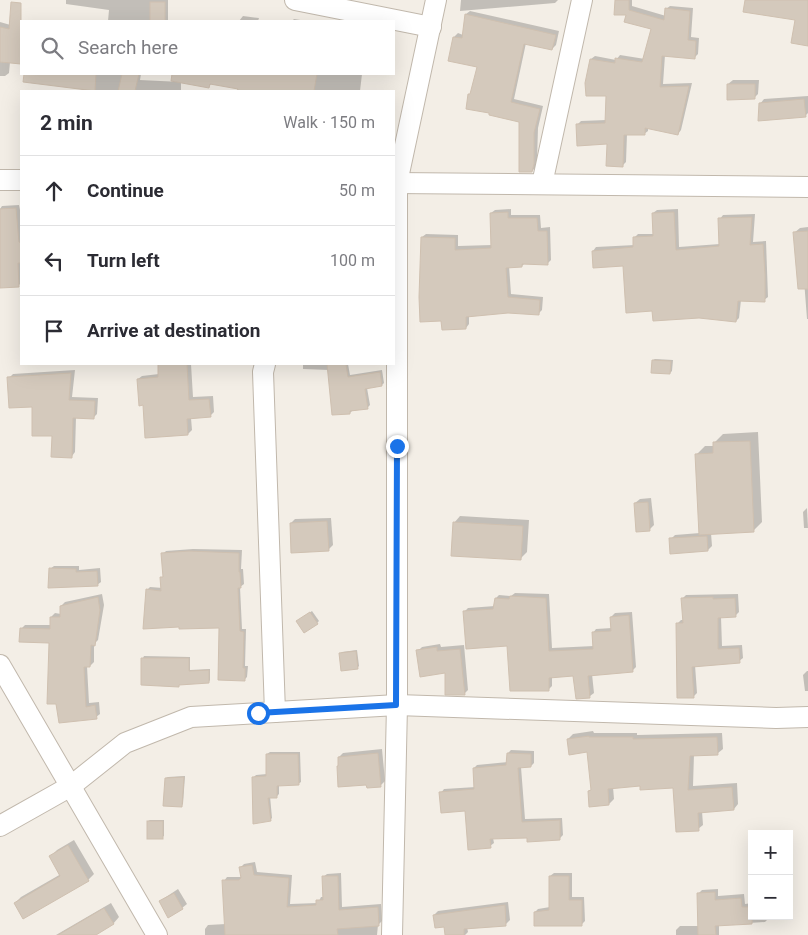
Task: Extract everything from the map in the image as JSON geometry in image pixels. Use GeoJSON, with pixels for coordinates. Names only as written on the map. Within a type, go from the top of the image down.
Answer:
{"type":"FeatureCollection","features":[{"type":"Feature","properties":{"kind":"street"},"geometry":{"type":"LineString","coordinates":[[295,0],[431,27]]}},
{"type":"Feature","properties":{"kind":"street"},"geometry":{"type":"LineString","coordinates":[[392,935],[396,705],[396,183],[436,0]]}},
{"type":"Feature","properties":{"kind":"street"},"geometry":{"type":"LineString","coordinates":[[542,184],[582,0]]}},
{"type":"Feature","properties":{"kind":"street"},"geometry":{"type":"LineString","coordinates":[[0,180],[20,180]]}},
{"type":"Feature","properties":{"kind":"street"},"geometry":{"type":"LineString","coordinates":[[396,183],[808,187]]}},
{"type":"Feature","properties":{"kind":"street"},"geometry":{"type":"LineString","coordinates":[[265,365],[263,372],[275,712]]}},
{"type":"Feature","properties":{"kind":"street"},"geometry":{"type":"LineString","coordinates":[[0,665],[157,935]]}},
{"type":"Feature","properties":{"kind":"street"},"geometry":{"type":"LineString","coordinates":[[0,826],[71,786],[126,743],[190,718],[396,705],[776,718],[808,716]]}},
{"type":"Feature","properties":{"kind":"building"},"geometry":{"type":"Polygon","coordinates":[[[615,0],[629,0],[629,10],[664,20],[665,8],[690,11],[688,40],[696,41],[695,59],[662,56],[660,87],[689,86],[678,135],[645,128],[645,135],[624,135],[623,167],[606,166],[607,144],[577,146],[576,124],[605,123],[606,96],[586,96],[585,83],[590,59],[615,63],[615,58],[642,62],[651,29],[624,22],[626,15],[614,15],[615,0]]]}},
{"type":"Feature","properties":{"kind":"building"},"geometry":{"type":"Polygon","coordinates":[[[745,0],[808,0],[808,46],[791,43],[795,20],[743,12],[745,0]]]}},
{"type":"Feature","properties":{"kind":"building"},"geometry":{"type":"Polygon","coordinates":[[[11,2],[21,3],[20,64],[0,62],[0,27],[9,29],[11,2]]]}},
{"type":"Feature","properties":{"kind":"building"},"geometry":{"type":"Polygon","coordinates":[[[150,2],[165,2],[165,20],[150,20],[150,2]]]}},
{"type":"Feature","properties":{"kind":"building"},"geometry":{"type":"Polygon","coordinates":[[[465,14],[556,35],[552,50],[524,44],[511,102],[540,109],[534,133],[534,164],[532,172],[519,172],[519,122],[489,115],[489,113],[466,109],[468,94],[470,94],[477,67],[448,61],[453,37],[462,38],[465,14]]]}},
{"type":"Feature","properties":{"kind":"building"},"geometry":{"type":"Polygon","coordinates":[[[24,75],[96,75],[95,90],[23,82],[24,75]]]}},
{"type":"Feature","properties":{"kind":"building"},"geometry":{"type":"Polygon","coordinates":[[[122,75],[139,75],[135,90],[118,90],[122,75]]]}},
{"type":"Feature","properties":{"kind":"building"},"geometry":{"type":"Polygon","coordinates":[[[172,75],[317,75],[314,90],[238,90],[210,84],[209,88],[171,81],[172,75]]]}},
{"type":"Feature","properties":{"kind":"building"},"geometry":{"type":"Polygon","coordinates":[[[727,84],[755,84],[755,99],[727,100],[727,84]]]}},
{"type":"Feature","properties":{"kind":"building"},"geometry":{"type":"Polygon","coordinates":[[[804,99],[806,117],[758,121],[759,103],[804,99]]]}},
{"type":"Feature","properties":{"kind":"building"},"geometry":{"type":"Polygon","coordinates":[[[16,208],[20,242],[20,263],[18,263],[19,287],[0,288],[0,209],[16,208]]]}},
{"type":"Feature","properties":{"kind":"building"},"geometry":{"type":"Polygon","coordinates":[[[508,212],[508,218],[537,218],[538,231],[547,231],[548,265],[522,264],[522,267],[506,268],[508,297],[540,300],[539,315],[508,313],[466,317],[466,329],[442,330],[441,321],[420,322],[421,237],[455,238],[455,250],[491,248],[490,213],[508,212]]]}},
{"type":"Feature","properties":{"kind":"building"},"geometry":{"type":"Polygon","coordinates":[[[674,212],[676,250],[719,246],[718,218],[752,217],[750,245],[763,244],[765,302],[738,301],[736,322],[699,318],[653,321],[652,311],[626,313],[623,266],[593,268],[592,251],[633,247],[633,237],[653,236],[652,213],[674,212]]]}},
{"type":"Feature","properties":{"kind":"building"},"geometry":{"type":"Polygon","coordinates":[[[808,231],[808,289],[798,289],[793,232],[808,231]]]}},
{"type":"Feature","properties":{"kind":"building"},"geometry":{"type":"Polygon","coordinates":[[[652,360],[671,361],[670,374],[651,373],[652,360]]]}},
{"type":"Feature","properties":{"kind":"building"},"geometry":{"type":"Polygon","coordinates":[[[158,365],[187,365],[189,400],[209,399],[211,417],[187,419],[188,435],[145,438],[143,405],[139,406],[137,379],[158,377],[158,365]]]}},
{"type":"Feature","properties":{"kind":"building"},"geometry":{"type":"Polygon","coordinates":[[[327,365],[346,365],[348,377],[380,372],[382,386],[365,389],[368,409],[350,411],[350,414],[332,415],[327,365]]]}},
{"type":"Feature","properties":{"kind":"building"},"geometry":{"type":"Polygon","coordinates":[[[71,373],[69,400],[95,401],[94,419],[73,418],[72,458],[51,457],[52,436],[32,436],[32,407],[9,408],[7,377],[71,373]]]}},
{"type":"Feature","properties":{"kind":"building"},"geometry":{"type":"Polygon","coordinates":[[[750,441],[754,532],[699,535],[695,454],[713,453],[713,442],[750,441]]]}},
{"type":"Feature","properties":{"kind":"building"},"geometry":{"type":"Polygon","coordinates":[[[648,502],[650,531],[636,532],[634,503],[648,502]]]}},
{"type":"Feature","properties":{"kind":"building"},"geometry":{"type":"Polygon","coordinates":[[[327,521],[329,551],[291,553],[290,523],[327,521]]]}},
{"type":"Feature","properties":{"kind":"building"},"geometry":{"type":"Polygon","coordinates":[[[453,522],[523,526],[521,560],[451,556],[453,522]]]}},
{"type":"Feature","properties":{"kind":"building"},"geometry":{"type":"Polygon","coordinates":[[[707,536],[708,551],[670,554],[669,538],[707,536]]]}},
{"type":"Feature","properties":{"kind":"building"},"geometry":{"type":"Polygon","coordinates":[[[189,551],[239,553],[241,588],[238,588],[240,631],[244,632],[243,668],[245,668],[245,681],[218,680],[219,628],[179,629],[179,627],[143,629],[146,589],[161,591],[160,577],[163,577],[161,553],[189,551]]]}},
{"type":"Feature","properties":{"kind":"building"},"geometry":{"type":"Polygon","coordinates":[[[49,568],[76,569],[76,572],[97,571],[98,586],[48,588],[49,568]]]}},
{"type":"Feature","properties":{"kind":"building"},"geometry":{"type":"Polygon","coordinates":[[[510,596],[546,598],[549,651],[593,649],[592,632],[611,631],[610,617],[629,615],[633,672],[588,676],[590,698],[576,699],[573,676],[549,678],[549,691],[510,691],[507,646],[466,649],[463,611],[493,609],[495,598],[509,599],[510,596]]]}},
{"type":"Feature","properties":{"kind":"building"},"geometry":{"type":"Polygon","coordinates":[[[98,597],[100,610],[95,646],[91,645],[90,667],[84,667],[86,707],[95,705],[97,719],[59,723],[56,704],[47,704],[49,643],[19,642],[20,628],[50,629],[50,617],[60,617],[60,606],[98,597]]]}},
{"type":"Feature","properties":{"kind":"building"},"geometry":{"type":"Polygon","coordinates":[[[713,597],[713,599],[735,598],[736,617],[718,618],[718,649],[739,648],[740,663],[692,667],[694,698],[677,698],[676,623],[683,623],[681,598],[713,597]]]}},
{"type":"Feature","properties":{"kind":"building"},"geometry":{"type":"Polygon","coordinates":[[[310,612],[318,624],[304,633],[296,621],[310,612]]]}},
{"type":"Feature","properties":{"kind":"building"},"geometry":{"type":"Polygon","coordinates":[[[437,647],[437,651],[460,649],[465,695],[445,695],[445,673],[420,677],[416,650],[437,647]]]}},
{"type":"Feature","properties":{"kind":"building"},"geometry":{"type":"Polygon","coordinates":[[[356,651],[358,669],[341,671],[339,653],[356,651]]]}},
{"type":"Feature","properties":{"kind":"building"},"geometry":{"type":"Polygon","coordinates":[[[141,658],[189,658],[189,671],[209,670],[209,683],[179,685],[179,687],[141,685],[141,658]]]}},
{"type":"Feature","properties":{"kind":"building"},"geometry":{"type":"Polygon","coordinates":[[[589,736],[633,737],[633,739],[717,737],[718,755],[690,756],[688,790],[732,787],[734,810],[698,813],[699,831],[676,832],[673,788],[640,790],[640,786],[608,789],[609,805],[589,807],[588,791],[591,790],[587,752],[569,755],[567,739],[589,736]]]}},
{"type":"Feature","properties":{"kind":"building"},"geometry":{"type":"Polygon","coordinates":[[[378,753],[381,787],[367,788],[366,785],[338,787],[338,757],[378,753]]]}},
{"type":"Feature","properties":{"kind":"building"},"geometry":{"type":"Polygon","coordinates":[[[507,753],[531,754],[531,767],[518,768],[522,822],[560,820],[560,840],[527,842],[527,838],[490,839],[491,848],[468,850],[465,811],[441,813],[439,792],[474,789],[473,768],[506,765],[507,753]]]}},
{"type":"Feature","properties":{"kind":"building"},"geometry":{"type":"Polygon","coordinates":[[[266,754],[298,754],[299,785],[277,786],[277,798],[268,798],[271,821],[253,824],[252,777],[266,776],[266,754]]]}},
{"type":"Feature","properties":{"kind":"building"},"geometry":{"type":"Polygon","coordinates":[[[184,777],[182,807],[163,806],[165,778],[184,777]]]}},
{"type":"Feature","properties":{"kind":"building"},"geometry":{"type":"Polygon","coordinates":[[[147,821],[163,821],[163,839],[147,839],[147,821]]]}},
{"type":"Feature","properties":{"kind":"building"},"geometry":{"type":"Polygon","coordinates":[[[68,845],[89,881],[23,919],[14,903],[60,876],[49,856],[68,845]]]}},
{"type":"Feature","properties":{"kind":"building"},"geometry":{"type":"Polygon","coordinates":[[[252,865],[254,875],[289,878],[287,907],[316,905],[316,900],[323,900],[322,876],[338,876],[339,910],[378,907],[379,926],[337,929],[338,935],[225,935],[222,880],[239,880],[241,878],[239,867],[252,865]]]}},
{"type":"Feature","properties":{"kind":"building"},"geometry":{"type":"Polygon","coordinates":[[[549,876],[569,876],[569,900],[582,900],[582,926],[534,926],[534,912],[549,910],[549,876]]]}},
{"type":"Feature","properties":{"kind":"building"},"geometry":{"type":"Polygon","coordinates":[[[715,892],[715,900],[741,898],[742,907],[748,907],[748,920],[752,920],[752,924],[715,926],[716,935],[698,935],[697,893],[715,892]]]}},
{"type":"Feature","properties":{"kind":"building"},"geometry":{"type":"Polygon","coordinates":[[[174,893],[183,909],[168,918],[159,901],[174,893]]]}},
{"type":"Feature","properties":{"kind":"building"},"geometry":{"type":"Polygon","coordinates":[[[505,905],[506,926],[464,929],[464,935],[445,935],[444,927],[435,928],[433,915],[505,905]]]}},
{"type":"Feature","properties":{"kind":"building"},"geometry":{"type":"Polygon","coordinates":[[[104,908],[114,924],[96,935],[58,935],[104,908]]]}},
{"type":"Feature","properties":{"kind":"route"},"geometry":{"type":"LineString","coordinates":[[258,713],[396,705],[397,446]]}}]}
